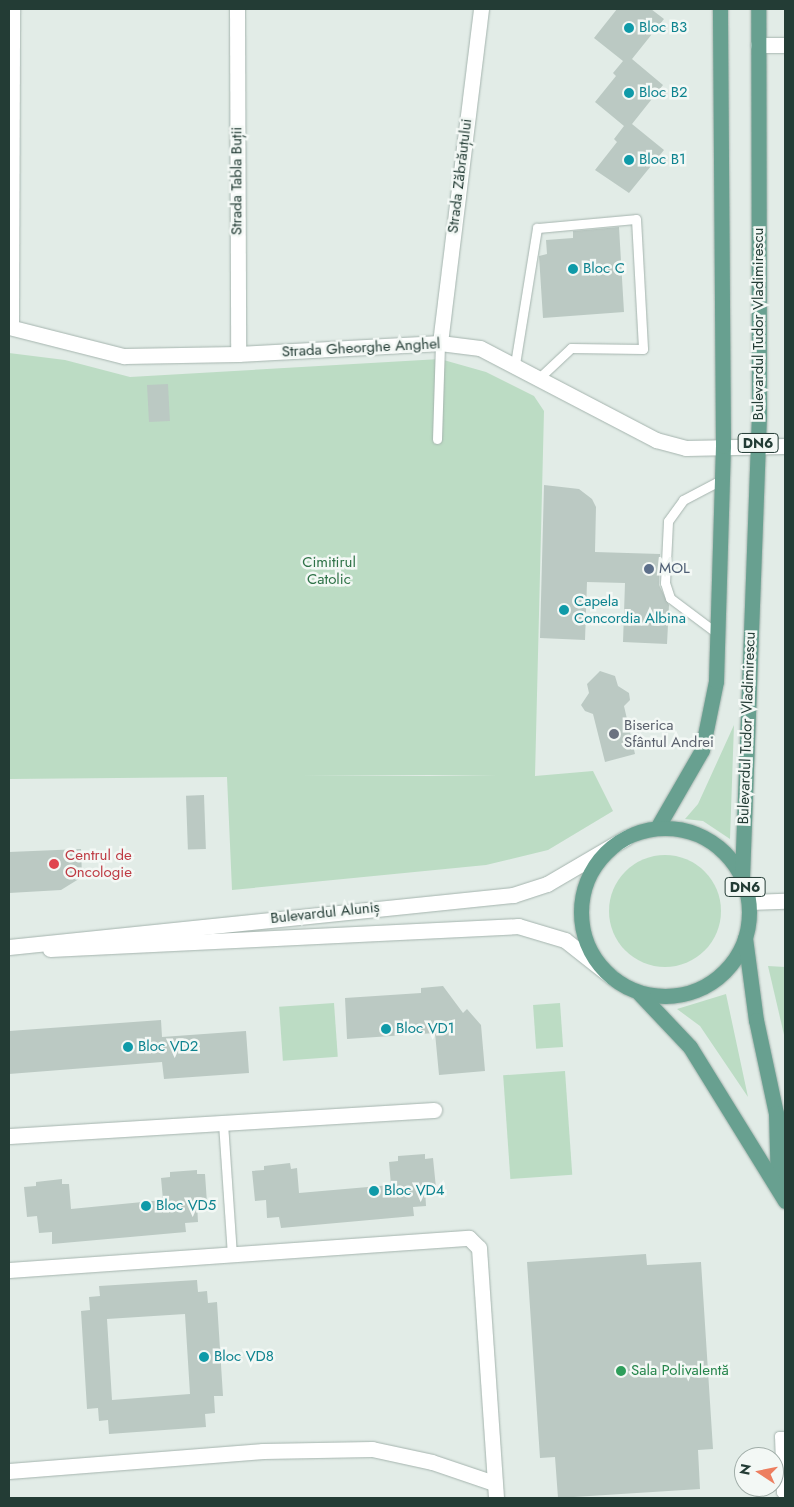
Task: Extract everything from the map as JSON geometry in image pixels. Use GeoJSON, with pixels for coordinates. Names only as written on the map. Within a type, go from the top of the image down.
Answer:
{"type":"FeatureCollection","features":[{"type":"Feature","properties":{"kind":"main road","name":"Bulevardul Tudor Vladimirescu"},"geometry":{"type":"LineString","coordinates":[[657,828],[702,750],[711,716],[719,634],[722,446],[720,9]]}},
{"type":"Feature","properties":{"kind":"main road","name":"Bulevardul Tudor Vladimirescu"},"geometry":{"type":"LineString","coordinates":[[742,878],[758,446],[758,9]]}},
{"type":"Feature","properties":{"kind":"main road","name":"DN6"},"geometry":{"type":"LineString","coordinates":[[778,1186],[776,1113],[760,1039],[745,938],[749,902],[742,878],[730,859],[714,843],[687,830],[657,828],[627,837],[601,858],[585,887],[582,920],[588,945],[601,966],[613,978],[639,994],[690,1046],[778,1186],[785,1201]]}},
{"type":"Feature","properties":{"kind":"main road","name":"DN6"},"geometry":{"type":"LineString","coordinates":[[639,994],[665,996],[700,989],[728,968],[745,938]]}},
{"type":"Feature","properties":{"kind":"street"},"geometry":{"type":"LineString","coordinates":[[10,327],[12,9]]}},
{"type":"Feature","properties":{"kind":"street","name":"Strada Tabla Buții"},"geometry":{"type":"LineString","coordinates":[[238,9],[238,354]]}},
{"type":"Feature","properties":{"kind":"street","name":"Strada Zăbrăuțului"},"geometry":{"type":"LineString","coordinates":[[440,343],[481,9]]}},
{"type":"Feature","properties":{"kind":"street"},"geometry":{"type":"LineString","coordinates":[[758,45],[785,45]]}},
{"type":"Feature","properties":{"kind":"street","name":"Strada Gheorghe Anghel"},"geometry":{"type":"LineString","coordinates":[[10,327],[124,356],[238,354],[440,343],[480,348],[540,377],[656,440],[686,448],[785,446]]}},
{"type":"Feature","properties":{"kind":"street","name":"Bulevardul Aluniș"},"geometry":{"type":"LineString","coordinates":[[9,949],[513,895],[547,884],[627,837]]}},
{"type":"Feature","properties":{"kind":"street"},"geometry":{"type":"LineString","coordinates":[[749,902],[785,901]]}},
{"type":"Feature","properties":{"kind":"street","name":"Bulevardul Aluniș"},"geometry":{"type":"LineString","coordinates":[[9,949],[518,926],[565,940],[613,978]]}},
{"type":"Feature","properties":{"kind":"street"},"geometry":{"type":"LineString","coordinates":[[9,1136],[434,1110]]}},
{"type":"Feature","properties":{"kind":"street"},"geometry":{"type":"LineString","coordinates":[[9,1270],[469,1238],[479,1248],[495,1491],[432,1462],[372,1449],[262,1451],[9,1471]]}},
{"type":"Feature","properties":{"kind":"lane"},"geometry":{"type":"LineString","coordinates":[[515,364],[536,228],[636,220],[643,349],[571,348],[540,377]]}},
{"type":"Feature","properties":{"kind":"lane"},"geometry":{"type":"LineString","coordinates":[[437,439],[440,343]]}},
{"type":"Feature","properties":{"kind":"lane"},"geometry":{"type":"LineString","coordinates":[[719,634],[670,598],[665,584],[668,521],[683,500],[721,480]]}},
{"type":"Feature","properties":{"kind":"lane"},"geometry":{"type":"LineString","coordinates":[[222,1123],[232,1254]]}},
{"type":"Feature","properties":{"kind":"lane"},"geometry":{"type":"LineString","coordinates":[[785,1436],[779,1436],[781,1492],[785,1498]]}},
{"type":"Feature","properties":{"kind":"green space","name":"Cimitirul Catolic"},"geometry":{"type":"Polygon","coordinates":[[[9,353],[65,360],[130,377],[440,359],[486,372],[534,396],[544,411],[535,776],[593,771],[613,811],[548,850],[486,865],[232,890],[227,777],[9,779],[9,353]],[[429,775],[301,776],[497,776],[429,775]]]}},
{"type":"Feature","properties":{"kind":"green space"},"geometry":{"type":"Polygon","coordinates":[[[734,725],[730,839],[703,821],[685,819],[698,804],[734,725]]]}},
{"type":"Feature","properties":{"kind":"green space"},"geometry":{"type":"Polygon","coordinates":[[[665,855],[686,859],[704,872],[717,890],[721,911],[717,932],[704,950],[686,963],[665,967],[644,963],[626,950],[613,932],[609,911],[613,890],[626,872],[644,859],[665,855]]]}},
{"type":"Feature","properties":{"kind":"green space"},"geometry":{"type":"Polygon","coordinates":[[[768,966],[785,967],[785,1039],[768,966]]]}},
{"type":"Feature","properties":{"kind":"green space"},"geometry":{"type":"Polygon","coordinates":[[[726,994],[748,1097],[700,1026],[677,1009],[726,994]]]}},
{"type":"Feature","properties":{"kind":"green space"},"geometry":{"type":"Polygon","coordinates":[[[334,1003],[338,1057],[283,1061],[279,1007],[334,1003]]]}},
{"type":"Feature","properties":{"kind":"green space"},"geometry":{"type":"Polygon","coordinates":[[[560,1003],[563,1047],[536,1049],[533,1005],[560,1003]]]}},
{"type":"Feature","properties":{"kind":"green space"},"geometry":{"type":"Polygon","coordinates":[[[565,1071],[572,1175],[510,1179],[503,1075],[565,1071]]]}},
{"type":"Feature","properties":{"kind":"building"},"geometry":{"type":"Polygon","coordinates":[[[617,9],[651,9],[664,19],[632,59],[663,85],[632,124],[664,150],[629,193],[595,170],[617,142],[614,139],[624,126],[595,102],[616,76],[613,73],[623,61],[594,38],[617,9]]]}},
{"type":"Feature","properties":{"kind":"building"},"geometry":{"type":"Polygon","coordinates":[[[619,227],[624,312],[543,318],[539,256],[547,254],[546,240],[573,238],[573,231],[619,227]]]}},
{"type":"Feature","properties":{"kind":"building"},"geometry":{"type":"Polygon","coordinates":[[[168,384],[170,421],[149,422],[147,385],[168,384]]]}},
{"type":"Feature","properties":{"kind":"building"},"geometry":{"type":"Polygon","coordinates":[[[544,485],[579,489],[592,499],[596,507],[595,552],[660,554],[659,585],[669,605],[667,644],[623,642],[625,583],[587,582],[585,640],[540,638],[544,485]]]}},
{"type":"Feature","properties":{"kind":"building","name":"Biserica Sfântul Andrei"},"geometry":{"type":"Polygon","coordinates":[[[600,671],[615,676],[618,686],[629,693],[630,700],[624,706],[635,754],[605,762],[593,714],[585,711],[581,705],[589,693],[587,684],[600,671]]]}},
{"type":"Feature","properties":{"kind":"building"},"geometry":{"type":"Polygon","coordinates":[[[204,795],[206,849],[188,850],[186,796],[204,795]]]}},
{"type":"Feature","properties":{"kind":"building","name":"Centrul de Oncologie"},"geometry":{"type":"Polygon","coordinates":[[[81,849],[82,877],[61,890],[9,893],[9,852],[81,849]]]}},
{"type":"Feature","properties":{"kind":"building","name":"Bloc VD1"},"geometry":{"type":"Polygon","coordinates":[[[443,986],[463,1013],[467,1009],[481,1025],[485,1071],[439,1075],[435,1033],[347,1039],[345,998],[421,993],[421,988],[443,986]]]}},
{"type":"Feature","properties":{"kind":"building","name":"Bloc VD2"},"geometry":{"type":"Polygon","coordinates":[[[161,1020],[162,1037],[246,1031],[249,1073],[164,1079],[162,1062],[9,1074],[9,1031],[161,1020]]]}},
{"type":"Feature","properties":{"kind":"building","name":"Bloc VD4"},"geometry":{"type":"Polygon","coordinates":[[[425,1154],[425,1159],[433,1158],[436,1188],[425,1189],[426,1206],[413,1207],[414,1216],[281,1228],[279,1217],[267,1218],[266,1200],[255,1201],[252,1171],[264,1170],[264,1166],[290,1163],[291,1169],[297,1168],[299,1193],[391,1185],[389,1162],[398,1161],[398,1156],[425,1154]]]}},
{"type":"Feature","properties":{"kind":"building","name":"Bloc VD5"},"geometry":{"type":"Polygon","coordinates":[[[197,1170],[197,1174],[205,1174],[207,1203],[197,1204],[198,1222],[185,1223],[186,1232],[52,1244],[52,1232],[39,1233],[37,1216],[27,1217],[24,1187],[36,1186],[36,1182],[62,1179],[62,1184],[69,1184],[71,1209],[163,1200],[161,1178],[170,1177],[170,1172],[197,1170]]]}},
{"type":"Feature","properties":{"kind":"building","name":"Sala Polivalentă"},"geometry":{"type":"Polygon","coordinates":[[[646,1254],[647,1265],[701,1262],[713,1449],[698,1450],[700,1489],[558,1498],[555,1457],[540,1458],[527,1262],[646,1254]]]}},
{"type":"Feature","properties":{"kind":"building","name":"Bloc VD8"},"geometry":{"type":"Polygon","coordinates":[[[197,1280],[198,1292],[207,1291],[208,1303],[217,1302],[223,1396],[214,1396],[215,1413],[205,1414],[206,1427],[109,1434],[108,1420],[99,1421],[98,1408],[87,1409],[81,1311],[90,1310],[89,1297],[100,1296],[99,1286],[197,1280]],[[185,1314],[107,1319],[112,1400],[190,1394],[185,1314]]]}},
{"type":"Feature","properties":{"kind":"place","name":"Bloc B3"},"geometry":{"type":"Point","coordinates":[629,28]}},
{"type":"Feature","properties":{"kind":"place","name":"Bloc B2"},"geometry":{"type":"Point","coordinates":[629,93]}},
{"type":"Feature","properties":{"kind":"place","name":"Bloc B1"},"geometry":{"type":"Point","coordinates":[629,160]}},
{"type":"Feature","properties":{"kind":"place","name":"Bloc C"},"geometry":{"type":"Point","coordinates":[573,269]}},
{"type":"Feature","properties":{"kind":"place","name":"MOL"},"geometry":{"type":"Point","coordinates":[649,569]}},
{"type":"Feature","properties":{"kind":"place","name":"Capela Concordia Albina"},"geometry":{"type":"Point","coordinates":[564,610]}},
{"type":"Feature","properties":{"kind":"place","name":"Biserica Sfântul Andrei"},"geometry":{"type":"Point","coordinates":[614,734]}},
{"type":"Feature","properties":{"kind":"place","name":"Centrul de Oncologie"},"geometry":{"type":"Point","coordinates":[54,864]}},
{"type":"Feature","properties":{"kind":"place","name":"Bloc VD1"},"geometry":{"type":"Point","coordinates":[386,1029]}},
{"type":"Feature","properties":{"kind":"place","name":"Bloc VD2"},"geometry":{"type":"Point","coordinates":[128,1047]}},
{"type":"Feature","properties":{"kind":"place","name":"Bloc VD4"},"geometry":{"type":"Point","coordinates":[374,1191]}},
{"type":"Feature","properties":{"kind":"place","name":"Bloc VD5"},"geometry":{"type":"Point","coordinates":[146,1206]}},
{"type":"Feature","properties":{"kind":"place","name":"Bloc VD8"},"geometry":{"type":"Point","coordinates":[204,1357]}},
{"type":"Feature","properties":{"kind":"place","name":"Sala Polivalentă"},"geometry":{"type":"Point","coordinates":[621,1371]}}]}
